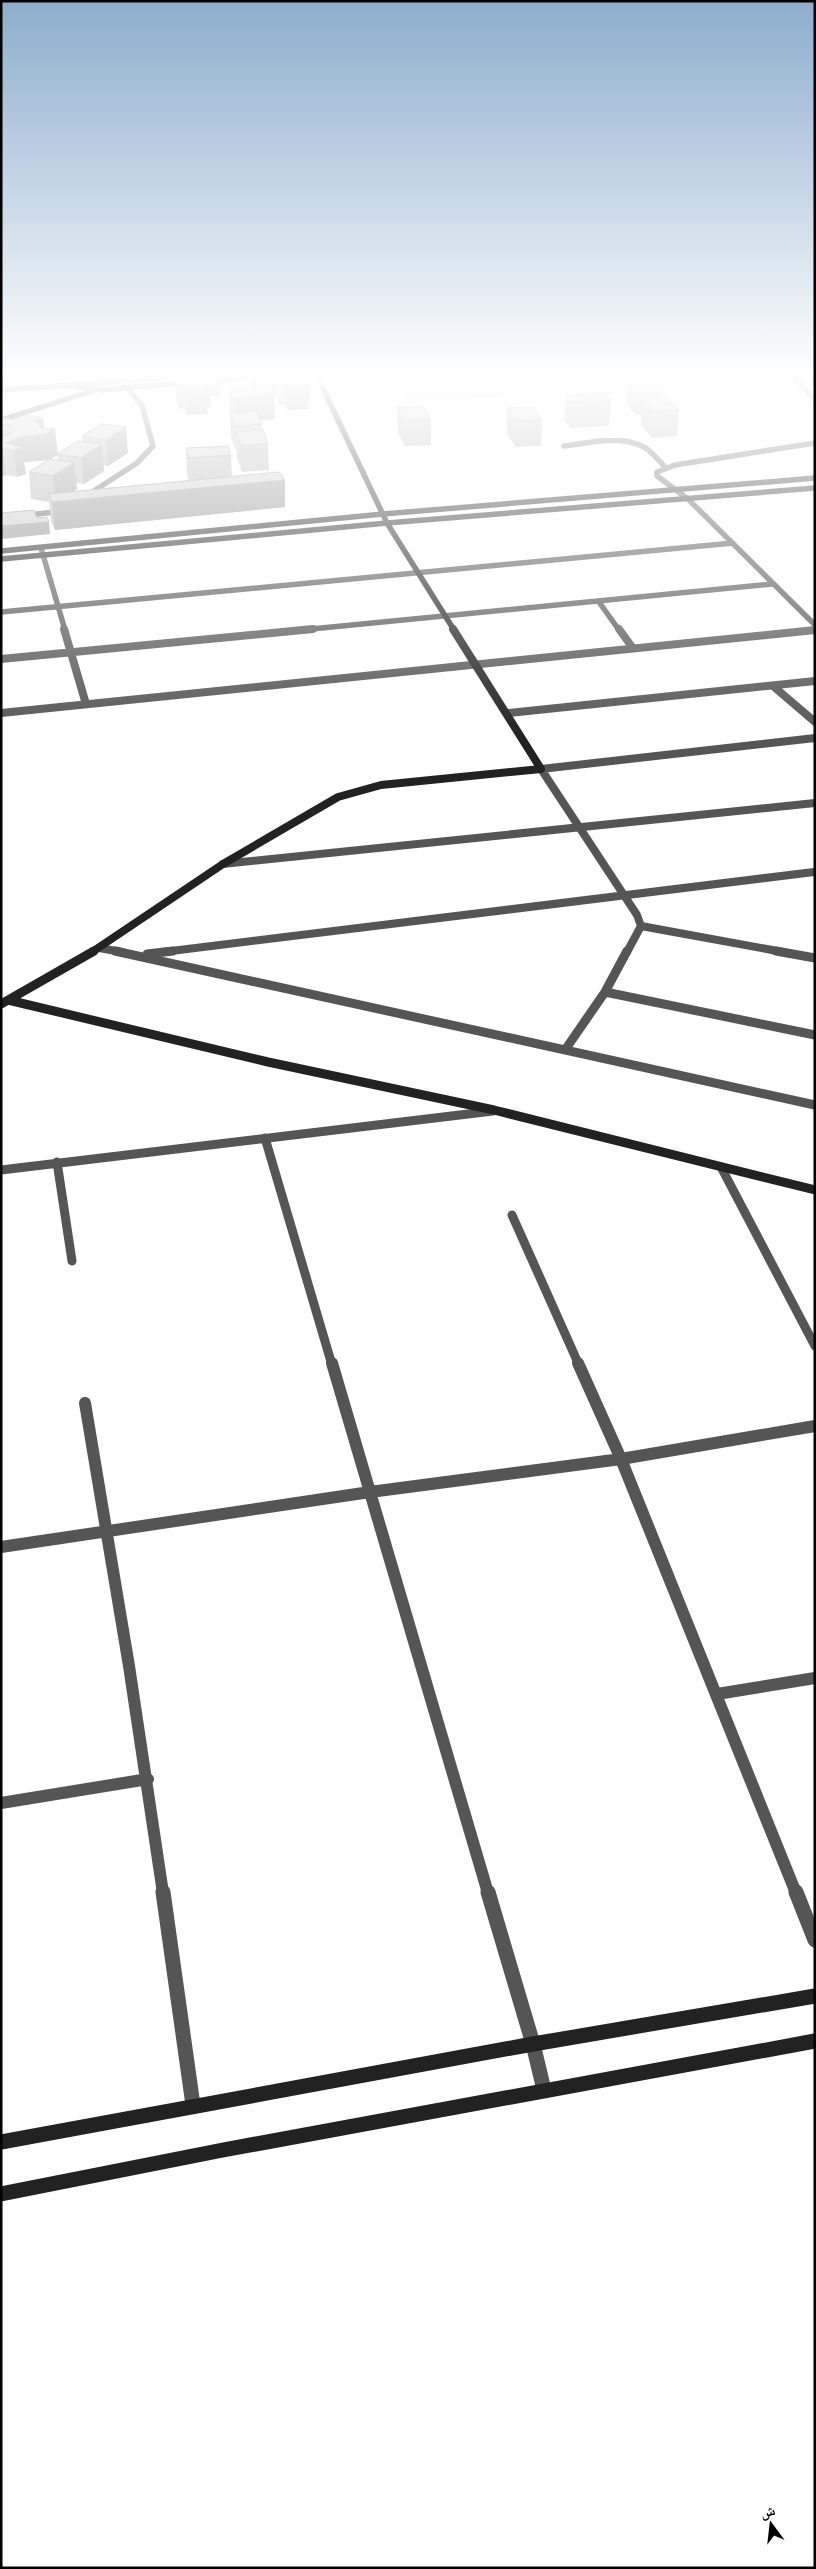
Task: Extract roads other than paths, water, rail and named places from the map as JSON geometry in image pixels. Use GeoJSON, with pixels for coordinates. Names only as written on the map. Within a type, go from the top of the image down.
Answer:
{"type":"FeatureCollection","features":[{"type":"Feature","properties":{"kind":"street"},"geometry":{"type":"LineString","coordinates":[[79,501],[84,498]]}},
{"type":"Feature","properties":{"kind":"street"},"geometry":{"type":"LineString","coordinates":[[375,498],[387,523],[418,573],[541,769],[625,895],[641,926],[605,992],[565,1050]]}},
{"type":"Feature","properties":{"kind":"street"},"geometry":{"type":"LineString","coordinates":[[1,551],[383,514],[578,498]]}},
{"type":"Feature","properties":{"kind":"street"},"geometry":{"type":"LineString","coordinates":[[1,559],[387,523],[701,498]]}},
{"type":"Feature","properties":{"kind":"street"},"geometry":{"type":"LineString","coordinates":[[688,499],[815,625]]}},
{"type":"Feature","properties":{"kind":"street"},"geometry":{"type":"LineString","coordinates":[[1,518],[63,512],[72,508]]}},
{"type":"Feature","properties":{"kind":"street"},"geometry":{"type":"LineString","coordinates":[[1,612],[733,543]]}},
{"type":"Feature","properties":{"kind":"street"},"geometry":{"type":"LineString","coordinates":[[41,548],[86,704]]}},
{"type":"Feature","properties":{"kind":"street"},"geometry":{"type":"LineString","coordinates":[[1,659],[772,584]]}},
{"type":"Feature","properties":{"kind":"street"},"geometry":{"type":"LineString","coordinates":[[599,602],[632,647]]}},
{"type":"Feature","properties":{"kind":"street"},"geometry":{"type":"LineString","coordinates":[[1,712],[815,630]]}},
{"type":"Feature","properties":{"kind":"street"},"geometry":{"type":"LineString","coordinates":[[508,714],[815,681]]}},
{"type":"Feature","properties":{"kind":"street"},"geometry":{"type":"LineString","coordinates":[[774,686],[815,722]]}},
{"type":"Feature","properties":{"kind":"street"},"geometry":{"type":"LineString","coordinates":[[5,1002],[99,948],[224,864],[327,802],[352,791],[381,786],[815,738]]}},
{"type":"Feature","properties":{"kind":"street"},"geometry":{"type":"LineString","coordinates":[[224,864],[815,803]]}},
{"type":"Feature","properties":{"kind":"street"},"geometry":{"type":"LineString","coordinates":[[139,955],[814,872]]}},
{"type":"Feature","properties":{"kind":"street"},"geometry":{"type":"LineString","coordinates":[[641,926],[815,958]]}},
{"type":"Feature","properties":{"kind":"street"},"geometry":{"type":"LineString","coordinates":[[99,948],[139,955],[815,1105]]}},
{"type":"Feature","properties":{"kind":"street"},"geometry":{"type":"LineString","coordinates":[[605,992],[815,1036]]}},
{"type":"Feature","properties":{"kind":"street"},"geometry":{"type":"LineString","coordinates":[[5,1002],[268,1062],[494,1110],[815,1190]]}},
{"type":"Feature","properties":{"kind":"street"},"geometry":{"type":"LineString","coordinates":[[1,1170],[494,1110]]}},
{"type":"Feature","properties":{"kind":"street"},"geometry":{"type":"LineString","coordinates":[[265,1138],[533,2044],[544,2090]]}},
{"type":"Feature","properties":{"kind":"street"},"geometry":{"type":"LineString","coordinates":[[58,1162],[72,1261]]}},
{"type":"Feature","properties":{"kind":"street"},"geometry":{"type":"LineString","coordinates":[[721,1167],[815,1346]]}},
{"type":"Feature","properties":{"kind":"street"},"geometry":{"type":"LineString","coordinates":[[512,1215],[621,1459],[815,1940]]}},
{"type":"Feature","properties":{"kind":"street"},"geometry":{"type":"LineString","coordinates":[[85,1403],[109,1532],[148,1779],[192,2105]]}},
{"type":"Feature","properties":{"kind":"street"},"geometry":{"type":"LineString","coordinates":[[1,1547],[370,1492],[621,1459],[815,1426]]}},
{"type":"Feature","properties":{"kind":"street"},"geometry":{"type":"LineString","coordinates":[[717,1694],[815,1678]]}},
{"type":"Feature","properties":{"kind":"street"},"geometry":{"type":"LineString","coordinates":[[1,1804],[148,1779]]}},
{"type":"Feature","properties":{"kind":"street"},"geometry":{"type":"LineString","coordinates":[[1,2142],[192,2105],[815,1996]]}},
{"type":"Feature","properties":{"kind":"street"},"geometry":{"type":"LineString","coordinates":[[1,2194],[544,2090],[815,2041]]}}]}
